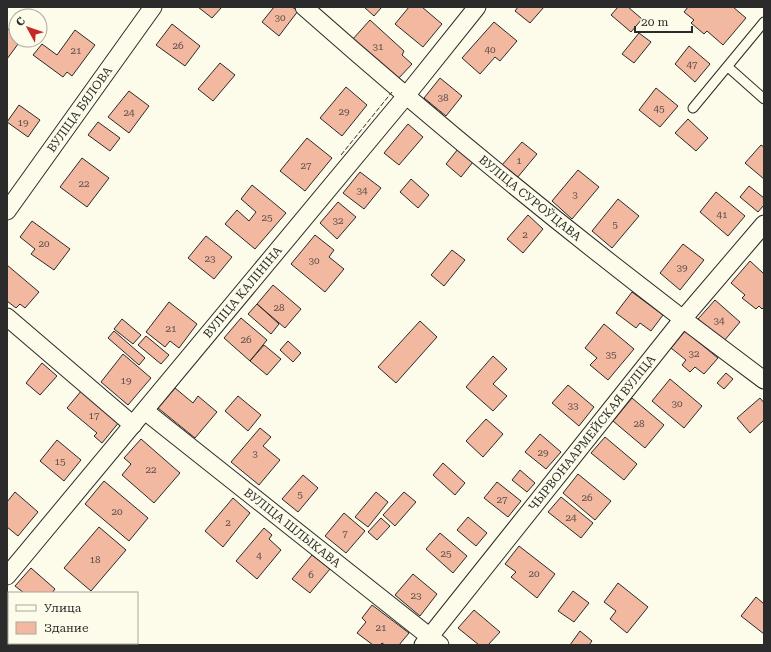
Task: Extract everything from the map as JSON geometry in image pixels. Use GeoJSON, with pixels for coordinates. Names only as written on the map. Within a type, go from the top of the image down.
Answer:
{"type":"FeatureCollection","features":[{"type":"Feature","properties":{"kind":"street","name":"ВУЛІЦА БЯЛОВА"},"geometry":{"type":"LineString","coordinates":[[7,211],[153,7]]}},
{"type":"Feature","properties":{"kind":"street","name":"ВУЛІЦА СУРОЎЦАВА"},"geometry":{"type":"LineString","coordinates":[[304,7],[405,97],[682,320],[764,380]]}},
{"type":"Feature","properties":{"kind":"street","name":"ВУЛІЦА КАЛІНІНА"},"geometry":{"type":"LineString","coordinates":[[7,576],[405,97],[477,7]]}},
{"type":"Feature","properties":{"kind":"street","name":"ЧЫРВОНААРМЕЙСКАЯ ВУЛІЦА"},"geometry":{"type":"LineString","coordinates":[[431,642],[682,320],[764,224]]}},
{"type":"Feature","properties":{"kind":"street"},"geometry":{"type":"LineString","coordinates":[[7,317],[133,424]]}},
{"type":"Feature","properties":{"kind":"street","name":"ВУЛІЦА ШЛЫКАВА"},"geometry":{"type":"LineString","coordinates":[[145,411],[431,642]]}},
{"type":"Feature","properties":{"kind":"lane"},"geometry":{"type":"LineString","coordinates":[[693,108],[764,22]]}},
{"type":"Feature","properties":{"kind":"lane"},"geometry":{"type":"LineString","coordinates":[[728,67],[764,99]]}},
{"type":"Feature","properties":{"kind":"building"},"geometry":{"type":"Polygon","coordinates":[[[198,7],[222,7],[212,18],[198,7]]]}},
{"type":"Feature","properties":{"kind":"building"},"geometry":{"type":"Polygon","coordinates":[[[274,7],[292,7],[298,11],[279,36],[262,22],[274,7]]]}},
{"type":"Feature","properties":{"kind":"building"},"geometry":{"type":"Polygon","coordinates":[[[364,7],[382,7],[374,16],[364,7]]]}},
{"type":"Feature","properties":{"kind":"building"},"geometry":{"type":"Polygon","coordinates":[[[409,7],[422,7],[442,24],[423,47],[395,24],[409,7]]]}},
{"type":"Feature","properties":{"kind":"building"},"geometry":{"type":"Polygon","coordinates":[[[518,7],[544,7],[530,23],[515,11],[518,7]]]}},
{"type":"Feature","properties":{"kind":"building"},"geometry":{"type":"Polygon","coordinates":[[[618,7],[628,7],[642,19],[631,32],[611,15],[618,7]]]}},
{"type":"Feature","properties":{"kind":"building"},"geometry":{"type":"Polygon","coordinates":[[[688,7],[733,7],[746,18],[723,45],[707,31],[704,34],[691,23],[694,20],[684,12],[688,7]]]}},
{"type":"Feature","properties":{"kind":"building"},"geometry":{"type":"Polygon","coordinates":[[[370,20],[404,51],[402,55],[412,64],[397,80],[352,40],[370,20]]]}},
{"type":"Feature","properties":{"kind":"building"},"geometry":{"type":"Polygon","coordinates":[[[494,22],[517,41],[500,61],[495,57],[480,74],[462,58],[494,22]]]}},
{"type":"Feature","properties":{"kind":"building"},"geometry":{"type":"Polygon","coordinates":[[[172,24],[200,46],[185,66],[156,45],[172,24]]]}},
{"type":"Feature","properties":{"kind":"building"},"geometry":{"type":"Polygon","coordinates":[[[7,28],[8,48],[15,48],[7,59],[7,28]]]}},
{"type":"Feature","properties":{"kind":"building"},"geometry":{"type":"Polygon","coordinates":[[[75,30],[95,45],[72,76],[67,72],[63,77],[33,55],[39,48],[47,48],[57,55],[75,30]]]}},
{"type":"Feature","properties":{"kind":"building"},"geometry":{"type":"Polygon","coordinates":[[[639,33],[651,42],[634,63],[622,54],[639,33]]]}},
{"type":"Feature","properties":{"kind":"building"},"geometry":{"type":"Polygon","coordinates":[[[689,46],[710,64],[695,82],[675,64],[689,46]]]}},
{"type":"Feature","properties":{"kind":"building"},"geometry":{"type":"Polygon","coordinates":[[[220,63],[235,75],[213,101],[198,89],[220,63]]]}},
{"type":"Feature","properties":{"kind":"building"},"geometry":{"type":"Polygon","coordinates":[[[440,78],[462,96],[446,116],[424,98],[440,78]]]}},
{"type":"Feature","properties":{"kind":"building"},"geometry":{"type":"Polygon","coordinates":[[[346,87],[367,105],[342,136],[320,118],[346,87]]]}},
{"type":"Feature","properties":{"kind":"building"},"geometry":{"type":"Polygon","coordinates":[[[656,88],[678,106],[660,127],[639,110],[656,88]]]}},
{"type":"Feature","properties":{"kind":"building"},"geometry":{"type":"Polygon","coordinates":[[[129,91],[149,106],[129,133],[108,117],[129,91]]]}},
{"type":"Feature","properties":{"kind":"building"},"geometry":{"type":"Polygon","coordinates":[[[19,105],[40,120],[28,137],[7,122],[19,105]]]}},
{"type":"Feature","properties":{"kind":"building"},"geometry":{"type":"Polygon","coordinates":[[[688,119],[708,138],[696,151],[675,133],[688,119]]]}},
{"type":"Feature","properties":{"kind":"building"},"geometry":{"type":"Polygon","coordinates":[[[98,122],[120,138],[110,151],[88,135],[98,122]]]}},
{"type":"Feature","properties":{"kind":"building"},"geometry":{"type":"Polygon","coordinates":[[[408,124],[423,137],[399,165],[384,153],[408,124]]]}},
{"type":"Feature","properties":{"kind":"building"},"geometry":{"type":"Polygon","coordinates":[[[307,138],[332,158],[305,191],[280,171],[307,138]]]}},
{"type":"Feature","properties":{"kind":"building"},"geometry":{"type":"Polygon","coordinates":[[[522,142],[537,154],[517,178],[502,165],[522,142]]]}},
{"type":"Feature","properties":{"kind":"building"},"geometry":{"type":"Polygon","coordinates":[[[761,145],[764,147],[764,179],[745,163],[761,145]]]}},
{"type":"Feature","properties":{"kind":"building"},"geometry":{"type":"Polygon","coordinates":[[[458,149],[473,162],[461,177],[446,164],[458,149]]]}},
{"type":"Feature","properties":{"kind":"building"},"geometry":{"type":"Polygon","coordinates":[[[82,158],[109,178],[87,207],[60,187],[82,158]]]}},
{"type":"Feature","properties":{"kind":"building"},"geometry":{"type":"Polygon","coordinates":[[[578,170],[599,187],[572,219],[552,201],[578,170]]]}},
{"type":"Feature","properties":{"kind":"building"},"geometry":{"type":"Polygon","coordinates":[[[360,172],[381,188],[364,209],[343,193],[360,172]]]}},
{"type":"Feature","properties":{"kind":"building"},"geometry":{"type":"Polygon","coordinates":[[[411,179],[429,195],[418,208],[400,192],[411,179]]]}},
{"type":"Feature","properties":{"kind":"building"},"geometry":{"type":"Polygon","coordinates":[[[252,185],[286,213],[255,249],[225,224],[237,210],[249,221],[256,212],[241,199],[252,185]]]}},
{"type":"Feature","properties":{"kind":"building"},"geometry":{"type":"Polygon","coordinates":[[[749,186],[764,198],[764,205],[758,212],[740,197],[749,186]]]}},
{"type":"Feature","properties":{"kind":"building"},"geometry":{"type":"Polygon","coordinates":[[[716,192],[745,216],[728,236],[700,212],[716,192]]]}},
{"type":"Feature","properties":{"kind":"building"},"geometry":{"type":"Polygon","coordinates":[[[618,199],[639,216],[612,248],[592,231],[618,199]]]}},
{"type":"Feature","properties":{"kind":"building"},"geometry":{"type":"Polygon","coordinates":[[[338,202],[356,217],[337,239],[320,223],[338,202]]]}},
{"type":"Feature","properties":{"kind":"building"},"geometry":{"type":"Polygon","coordinates":[[[528,215],[543,229],[523,253],[507,239],[528,215]]]}},
{"type":"Feature","properties":{"kind":"building"},"geometry":{"type":"Polygon","coordinates":[[[32,221],[70,249],[54,270],[31,254],[35,249],[20,237],[32,221]]]}},
{"type":"Feature","properties":{"kind":"building"},"geometry":{"type":"Polygon","coordinates":[[[315,235],[334,250],[329,257],[344,269],[325,292],[291,264],[315,235]]]}},
{"type":"Feature","properties":{"kind":"building"},"geometry":{"type":"Polygon","coordinates":[[[206,236],[232,257],[214,279],[188,258],[206,236]]]}},
{"type":"Feature","properties":{"kind":"building"},"geometry":{"type":"Polygon","coordinates":[[[683,244],[704,260],[680,290],[660,273],[683,244]]]}},
{"type":"Feature","properties":{"kind":"building"},"geometry":{"type":"Polygon","coordinates":[[[452,250],[465,260],[444,286],[431,275],[452,250]]]}},
{"type":"Feature","properties":{"kind":"building"},"geometry":{"type":"Polygon","coordinates":[[[750,261],[764,274],[764,307],[762,309],[759,306],[756,309],[742,298],[745,295],[731,283],[750,261]]]}},
{"type":"Feature","properties":{"kind":"building"},"geometry":{"type":"Polygon","coordinates":[[[7,265],[39,292],[25,308],[20,304],[16,308],[7,301],[7,265]]]}},
{"type":"Feature","properties":{"kind":"building"},"geometry":{"type":"Polygon","coordinates":[[[273,285],[301,309],[285,328],[257,304],[273,285]]]}},
{"type":"Feature","properties":{"kind":"building"},"geometry":{"type":"Polygon","coordinates":[[[632,292],[663,315],[651,331],[640,323],[636,328],[616,313],[632,292]]]}},
{"type":"Feature","properties":{"kind":"building"},"geometry":{"type":"Polygon","coordinates":[[[715,300],[740,322],[724,341],[698,319],[715,300]]]}},
{"type":"Feature","properties":{"kind":"building"},"geometry":{"type":"Polygon","coordinates":[[[169,302],[197,324],[179,348],[170,341],[165,347],[146,332],[169,302]]]}},
{"type":"Feature","properties":{"kind":"building"},"geometry":{"type":"Polygon","coordinates":[[[257,304],[279,324],[271,334],[248,314],[257,304]]]}},
{"type":"Feature","properties":{"kind":"building"},"geometry":{"type":"Polygon","coordinates":[[[241,318],[267,340],[250,361],[224,338],[241,318]]]}},
{"type":"Feature","properties":{"kind":"building"},"geometry":{"type":"Polygon","coordinates":[[[122,319],[141,335],[133,344],[114,329],[122,319]]]}},
{"type":"Feature","properties":{"kind":"building"},"geometry":{"type":"Polygon","coordinates":[[[420,321],[437,337],[396,383],[378,367],[420,321]]]}},
{"type":"Feature","properties":{"kind":"building"},"geometry":{"type":"Polygon","coordinates":[[[604,324],[634,349],[608,380],[590,365],[597,358],[585,348],[604,324]]]}},
{"type":"Feature","properties":{"kind":"building"},"geometry":{"type":"Polygon","coordinates":[[[114,331],[145,358],[139,365],[108,338],[114,331]]]}},
{"type":"Feature","properties":{"kind":"building"},"geometry":{"type":"Polygon","coordinates":[[[685,331],[718,358],[704,374],[695,367],[690,372],[682,365],[686,360],[671,348],[685,331]]]}},
{"type":"Feature","properties":{"kind":"building"},"geometry":{"type":"Polygon","coordinates":[[[146,336],[169,355],[161,364],[138,345],[146,336]]]}},
{"type":"Feature","properties":{"kind":"building"},"geometry":{"type":"Polygon","coordinates":[[[288,341],[301,353],[293,362],[280,350],[288,341]]]}},
{"type":"Feature","properties":{"kind":"building"},"geometry":{"type":"Polygon","coordinates":[[[264,345],[281,359],[267,375],[250,361],[264,345]]]}},
{"type":"Feature","properties":{"kind":"building"},"geometry":{"type":"Polygon","coordinates":[[[123,354],[151,378],[128,405],[101,382],[123,354]]]}},
{"type":"Feature","properties":{"kind":"building"},"geometry":{"type":"Polygon","coordinates":[[[493,356],[507,369],[493,384],[507,396],[493,411],[466,387],[493,356]]]}},
{"type":"Feature","properties":{"kind":"building"},"geometry":{"type":"Polygon","coordinates":[[[42,363],[57,376],[40,395],[26,383],[42,363]]]}},
{"type":"Feature","properties":{"kind":"building"},"geometry":{"type":"Polygon","coordinates":[[[726,373],[733,379],[724,389],[717,383],[726,373]]]}},
{"type":"Feature","properties":{"kind":"building"},"geometry":{"type":"Polygon","coordinates":[[[670,379],[702,406],[684,428],[652,401],[670,379]]]}},
{"type":"Feature","properties":{"kind":"building"},"geometry":{"type":"Polygon","coordinates":[[[568,385],[594,407],[579,426],[552,403],[568,385]]]}},
{"type":"Feature","properties":{"kind":"building"},"geometry":{"type":"Polygon","coordinates":[[[175,388],[193,403],[198,396],[217,412],[195,438],[158,408],[175,388]]]}},
{"type":"Feature","properties":{"kind":"building"},"geometry":{"type":"Polygon","coordinates":[[[82,390],[120,421],[102,443],[94,436],[97,433],[67,408],[82,390]]]}},
{"type":"Feature","properties":{"kind":"building"},"geometry":{"type":"Polygon","coordinates":[[[238,396],[261,415],[248,431],[225,411],[238,396]]]}},
{"type":"Feature","properties":{"kind":"building"},"geometry":{"type":"Polygon","coordinates":[[[632,398],[664,425],[645,448],[613,421],[632,398]]]}},
{"type":"Feature","properties":{"kind":"building"},"geometry":{"type":"Polygon","coordinates":[[[760,398],[764,403],[764,420],[750,433],[737,418],[760,398]]]}},
{"type":"Feature","properties":{"kind":"building"},"geometry":{"type":"Polygon","coordinates":[[[486,419],[503,434],[483,457],[466,441],[486,419]]]}},
{"type":"Feature","properties":{"kind":"building"},"geometry":{"type":"Polygon","coordinates":[[[260,428],[271,437],[263,446],[280,460],[259,485],[231,462],[260,428]]]}},
{"type":"Feature","properties":{"kind":"building"},"geometry":{"type":"Polygon","coordinates":[[[540,434],[561,452],[546,469],[525,452],[540,434]]]}},
{"type":"Feature","properties":{"kind":"building"},"geometry":{"type":"Polygon","coordinates":[[[605,437],[637,464],[624,480],[591,453],[605,437]]]}},
{"type":"Feature","properties":{"kind":"building"},"geometry":{"type":"Polygon","coordinates":[[[141,439],[180,473],[154,503],[122,475],[131,464],[124,458],[141,439]]]}},
{"type":"Feature","properties":{"kind":"building"},"geometry":{"type":"Polygon","coordinates":[[[57,440],[81,460],[64,481],[40,461],[57,440]]]}},
{"type":"Feature","properties":{"kind":"building"},"geometry":{"type":"Polygon","coordinates":[[[443,463],[465,483],[455,495],[433,475],[443,463]]]}},
{"type":"Feature","properties":{"kind":"building"},"geometry":{"type":"Polygon","coordinates":[[[520,470],[535,483],[527,492],[512,480],[520,470]]]}},
{"type":"Feature","properties":{"kind":"building"},"geometry":{"type":"Polygon","coordinates":[[[578,474],[611,501],[595,520],[563,493],[578,474]]]}},
{"type":"Feature","properties":{"kind":"building"},"geometry":{"type":"Polygon","coordinates":[[[303,475],[318,488],[298,512],[282,499],[303,475]]]}},
{"type":"Feature","properties":{"kind":"building"},"geometry":{"type":"Polygon","coordinates":[[[104,481],[148,518],[129,541],[85,504],[104,481]]]}},
{"type":"Feature","properties":{"kind":"building"},"geometry":{"type":"Polygon","coordinates":[[[497,482],[521,501],[508,517],[484,498],[497,482]]]}},
{"type":"Feature","properties":{"kind":"building"},"geometry":{"type":"Polygon","coordinates":[[[15,492],[38,512],[18,536],[7,527],[7,502],[15,492]]]}},
{"type":"Feature","properties":{"kind":"building"},"geometry":{"type":"Polygon","coordinates":[[[376,492],[388,502],[368,527],[355,517],[376,492]]]}},
{"type":"Feature","properties":{"kind":"building"},"geometry":{"type":"Polygon","coordinates":[[[404,492],[416,502],[395,526],[383,515],[404,492]]]}},
{"type":"Feature","properties":{"kind":"building"},"geometry":{"type":"Polygon","coordinates":[[[561,497],[593,523],[581,538],[548,512],[561,497]]]}},
{"type":"Feature","properties":{"kind":"building"},"geometry":{"type":"Polygon","coordinates":[[[233,498],[250,513],[223,547],[205,531],[233,498]]]}},
{"type":"Feature","properties":{"kind":"building"},"geometry":{"type":"Polygon","coordinates":[[[344,513],[365,531],[346,553],[325,536],[344,513]]]}},
{"type":"Feature","properties":{"kind":"building"},"geometry":{"type":"Polygon","coordinates":[[[468,517],[487,533],[476,546],[457,530],[468,517]]]}},
{"type":"Feature","properties":{"kind":"building"},"geometry":{"type":"Polygon","coordinates":[[[381,518],[390,526],[377,540],[368,532],[381,518]]]}},
{"type":"Feature","properties":{"kind":"building"},"geometry":{"type":"Polygon","coordinates":[[[99,527],[126,550],[91,591],[64,568],[99,527]]]}},
{"type":"Feature","properties":{"kind":"building"},"geometry":{"type":"Polygon","coordinates":[[[264,528],[272,535],[269,539],[281,550],[257,579],[236,561],[264,528]]]}},
{"type":"Feature","properties":{"kind":"building"},"geometry":{"type":"Polygon","coordinates":[[[440,533],[467,556],[453,573],[426,549],[440,533]]]}},
{"type":"Feature","properties":{"kind":"building"},"geometry":{"type":"Polygon","coordinates":[[[519,546],[555,574],[537,598],[511,577],[516,572],[505,564],[519,546]]]}},
{"type":"Feature","properties":{"kind":"building"},"geometry":{"type":"Polygon","coordinates":[[[312,555],[330,569],[310,593],[292,579],[312,555]]]}},
{"type":"Feature","properties":{"kind":"building"},"geometry":{"type":"Polygon","coordinates":[[[31,568],[55,589],[53,592],[23,592],[15,586],[31,568]]]}},
{"type":"Feature","properties":{"kind":"building"},"geometry":{"type":"Polygon","coordinates":[[[413,574],[437,594],[420,616],[395,595],[413,574]]]}},
{"type":"Feature","properties":{"kind":"building"},"geometry":{"type":"Polygon","coordinates":[[[618,583],[648,607],[627,633],[610,619],[616,611],[604,602],[618,583]]]}},
{"type":"Feature","properties":{"kind":"building"},"geometry":{"type":"Polygon","coordinates":[[[573,591],[589,603],[574,622],[558,611],[573,591]]]}},
{"type":"Feature","properties":{"kind":"building"},"geometry":{"type":"Polygon","coordinates":[[[756,597],[764,604],[764,634],[741,616],[756,597]]]}},
{"type":"Feature","properties":{"kind":"building"},"geometry":{"type":"Polygon","coordinates":[[[372,605],[409,633],[399,645],[385,645],[382,643],[380,645],[373,645],[357,633],[366,622],[362,618],[372,605]]]}},
{"type":"Feature","properties":{"kind":"building"},"geometry":{"type":"Polygon","coordinates":[[[7,606],[8,642],[7,644],[7,606]]]}},
{"type":"Feature","properties":{"kind":"building"},"geometry":{"type":"Polygon","coordinates":[[[474,610],[500,632],[488,645],[479,645],[458,628],[474,610]]]}},
{"type":"Feature","properties":{"kind":"building"},"geometry":{"type":"Polygon","coordinates":[[[580,631],[592,641],[589,645],[570,645],[580,631]]]}},
{"type":"Feature","properties":{"kind":"fence"},"geometry":{"type":"LineString","coordinates":[[341,155],[392,92]]}}]}
